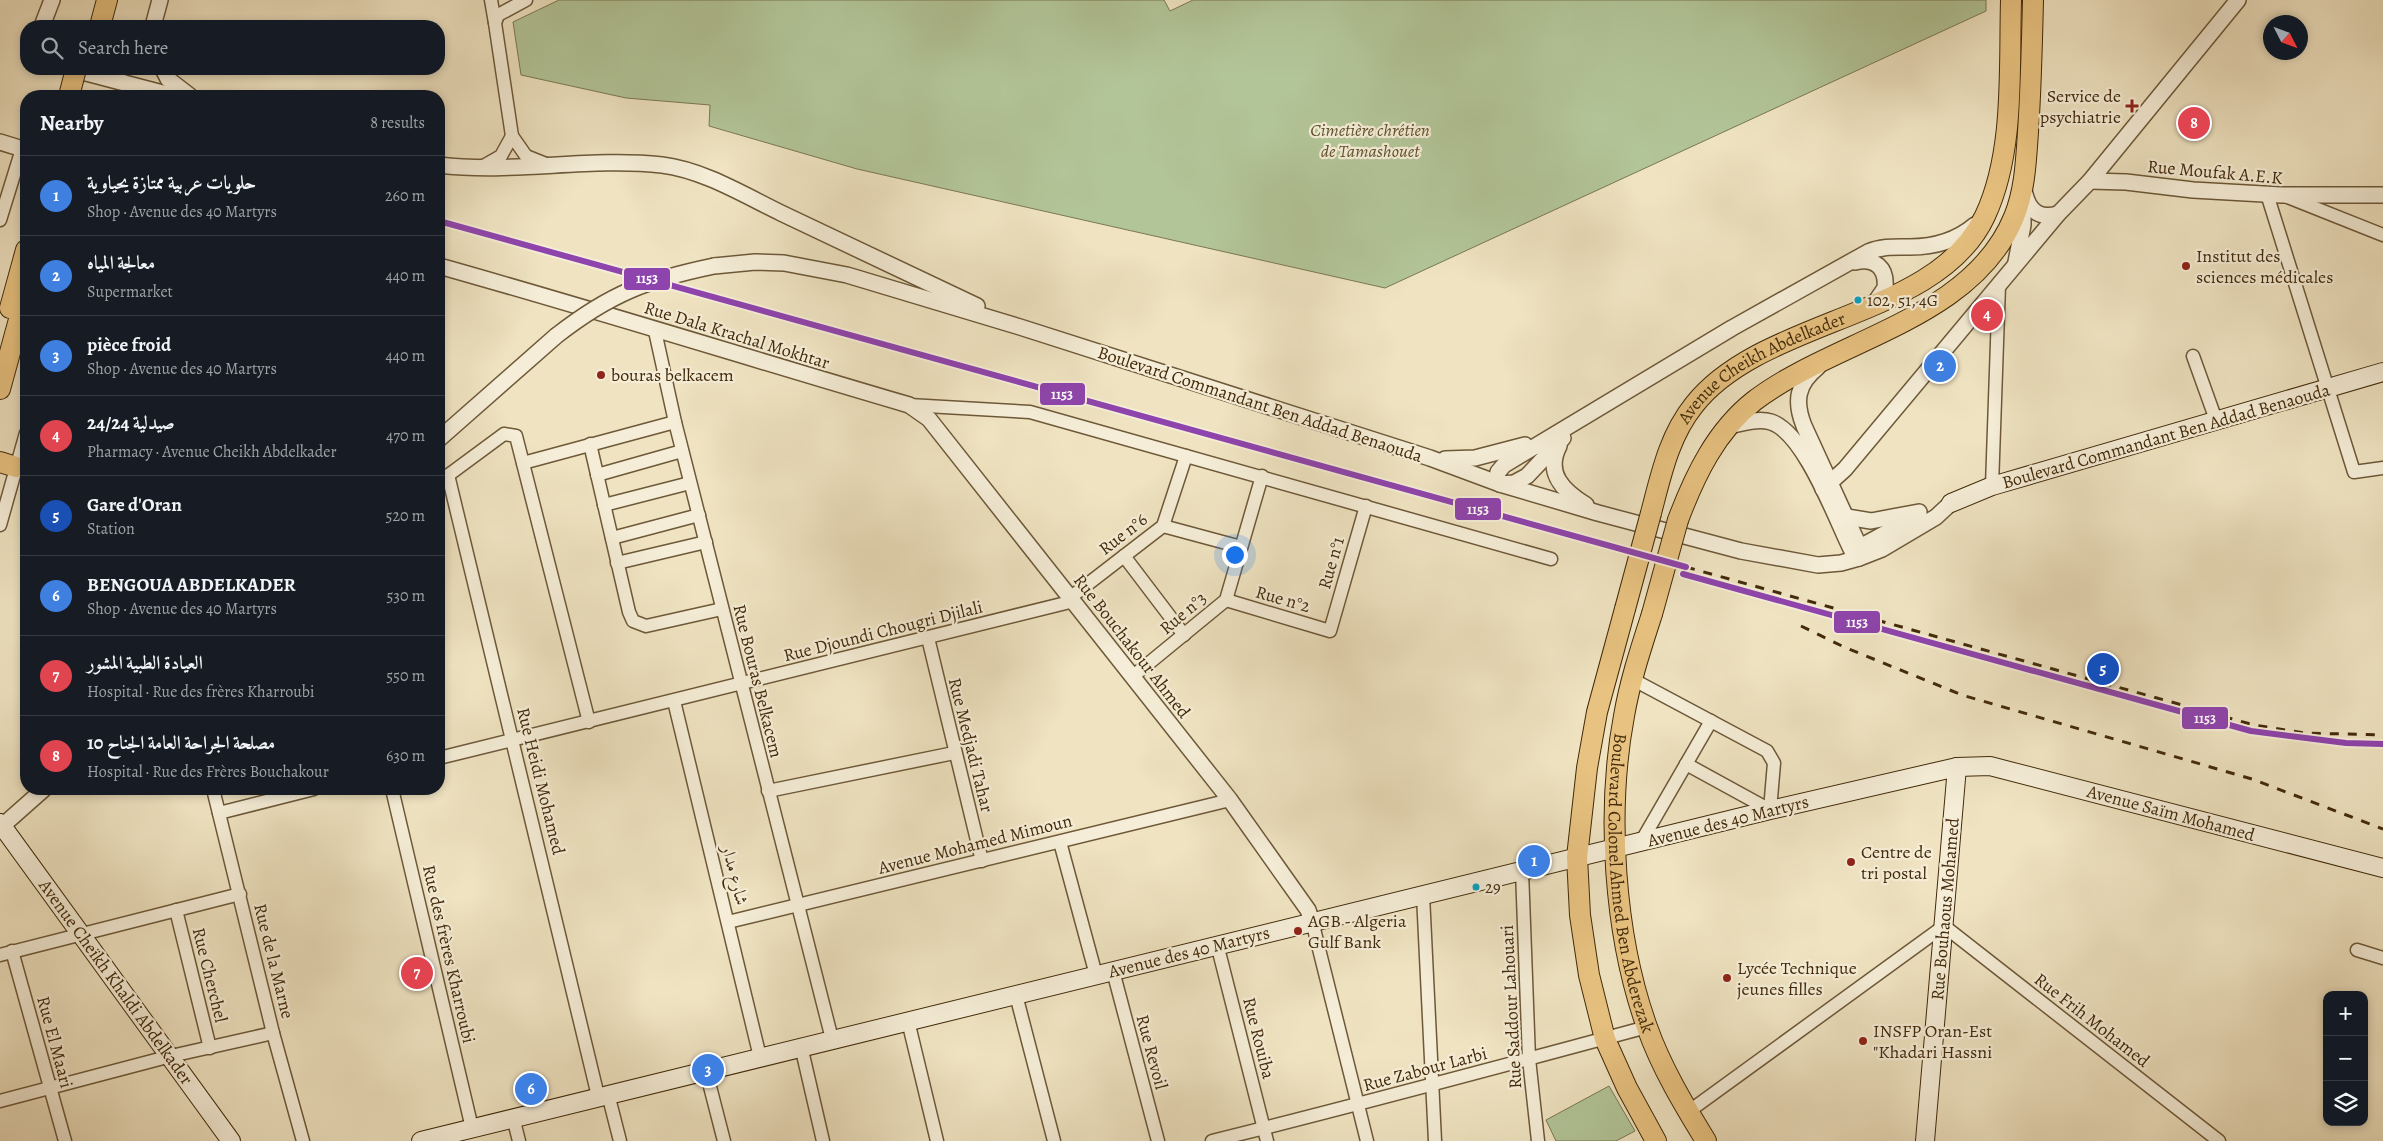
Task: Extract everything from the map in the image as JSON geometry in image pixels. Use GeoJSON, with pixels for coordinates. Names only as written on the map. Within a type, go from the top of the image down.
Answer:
{"type":"FeatureCollection","features":[{"type":"Feature","properties":{"kind":"main road"},"geometry":{"type":"LineString","coordinates":[[90,20],[95,0]]}},
{"type":"Feature","properties":{"kind":"main road"},"geometry":{"type":"LineString","coordinates":[[102,20],[107,0]]}},
{"type":"Feature","properties":{"kind":"main road","name":"Avenue Cheikh Abdelkader"},"geometry":{"type":"LineString","coordinates":[[1654,1140],[1604,1039],[1589,975],[1581,924],[1577,857],[1587,768],[1595,721],[1671,444],[1681,423],[1695,404],[1712,387],[1758,356],[1922,281],[1950,262],[1975,235],[1996,188],[2005,148],[2011,0]]}},
{"type":"Feature","properties":{"kind":"main road","name":"Avenue Cheikh Abdelkader"},"geometry":{"type":"LineString","coordinates":[[1652,614],[1678,520],[1697,474],[1717,440],[1729,426],[1755,401],[1828,358],[1938,302],[1973,277],[2008,232],[2023,188],[2029,115],[2033,0]]}},
{"type":"Feature","properties":{"kind":"main road"},"geometry":{"type":"LineString","coordinates":[[71,90],[74,75]]}},
{"type":"Feature","properties":{"kind":"main road"},"geometry":{"type":"LineString","coordinates":[[84,90],[91,75]]}},
{"type":"Feature","properties":{"kind":"main road"},"geometry":{"type":"LineString","coordinates":[[0,344],[20,272]]}},
{"type":"Feature","properties":{"kind":"main road"},"geometry":{"type":"LineString","coordinates":[[0,389],[20,316]]}},
{"type":"Feature","properties":{"kind":"main road","name":"Boulevard Commandant Ben Addad Benaouda"},"geometry":{"type":"LineString","coordinates":[[1951,504],[1992,486],[2383,372]]}},
{"type":"Feature","properties":{"kind":"main road","name":"Boulevard Colonel Ahmed Ben Abderezak"},"geometry":{"type":"LineString","coordinates":[[1652,614],[1632,679],[1619,746],[1615,794],[1619,900],[1631,972],[1647,1027],[1688,1112],[1706,1141]]}},
{"type":"Feature","properties":{"kind":"main road","name":"Avenue Saïm Mohamed"},"geometry":{"type":"LineString","coordinates":[[1957,767],[1990,766],[2383,868]]}},
{"type":"Feature","properties":{"kind":"main road","name":"Avenue des 40 Martyrs"},"geometry":{"type":"LineString","coordinates":[[421,1141],[440,1139],[472,1128],[603,1095],[1016,995],[1217,944],[1770,810],[1957,767]]}},
{"type":"Feature","properties":{"kind":"main road","name":"Rue Bouhaous Mohamed"},"geometry":{"type":"LineString","coordinates":[[1925,1141],[1957,767]]}},
{"type":"Feature","properties":{"kind":"main road","name":"Avenue Cheïkh Khaldi Abdelkader"},"geometry":{"type":"LineString","coordinates":[[1,826],[171,1056],[231,1141]]}},
{"type":"Feature","properties":{"kind":"street"},"geometry":{"type":"LineString","coordinates":[[44,20],[52,0]]}},
{"type":"Feature","properties":{"kind":"street"},"geometry":{"type":"LineString","coordinates":[[155,20],[160,0]]}},
{"type":"Feature","properties":{"kind":"street"},"geometry":{"type":"LineString","coordinates":[[491,0],[512,136],[526,156],[546,164]]}},
{"type":"Feature","properties":{"kind":"street"},"geometry":{"type":"LineString","coordinates":[[496,23],[498,15],[526,0]]}},
{"type":"Feature","properties":{"kind":"street"},"geometry":{"type":"LineString","coordinates":[[1826,486],[1848,465],[2058,214],[2090,181],[2238,0]]}},
{"type":"Feature","properties":{"kind":"street"},"geometry":{"type":"LineString","coordinates":[[102,75],[154,90]]}},
{"type":"Feature","properties":{"kind":"street"},"geometry":{"type":"LineString","coordinates":[[166,75],[168,79],[182,90]]}},
{"type":"Feature","properties":{"kind":"street"},"geometry":{"type":"LineString","coordinates":[[480,168],[501,156],[512,136]]}},
{"type":"Feature","properties":{"kind":"street"},"geometry":{"type":"LineString","coordinates":[[0,142],[20,149]]}},
{"type":"Feature","properties":{"kind":"street"},"geometry":{"type":"LineString","coordinates":[[0,220],[20,162]]}},
{"type":"Feature","properties":{"kind":"street","name":"Rue Moufak A.E.K"},"geometry":{"type":"LineString","coordinates":[[2106,162],[2126,182]]}},
{"type":"Feature","properties":{"kind":"street"},"geometry":{"type":"LineString","coordinates":[[445,165],[480,168],[546,164],[663,166],[697,174],[1020,326]]}},
{"type":"Feature","properties":{"kind":"street","name":"Rue Moufak A.E.K"},"geometry":{"type":"LineString","coordinates":[[2090,181],[2126,182],[2193,190],[2274,194],[2383,236]]}},
{"type":"Feature","properties":{"kind":"street"},"geometry":{"type":"LineString","coordinates":[[2023,188],[2028,204],[2035,212],[2045,217],[2058,214]]}},
{"type":"Feature","properties":{"kind":"street"},"geometry":{"type":"LineString","coordinates":[[2015,266],[2023,225],[2023,188]]}},
{"type":"Feature","properties":{"kind":"street"},"geometry":{"type":"LineString","coordinates":[[2383,195],[2274,194],[2328,389],[2354,472],[2383,468]]}},
{"type":"Feature","properties":{"kind":"street"},"geometry":{"type":"LineString","coordinates":[[1576,422],[1527,476],[1514,483],[1500,484],[1497,475],[1504,465],[1732,328],[1851,262],[1878,248],[1926,246],[1949,241],[1984,218]]}},
{"type":"Feature","properties":{"kind":"street"},"geometry":{"type":"LineString","coordinates":[[1851,262],[1873,261],[1884,273],[1885,288],[1874,304]]}},
{"type":"Feature","properties":{"kind":"street","name":"Boulevard Commandant Ben Addad Benaouda"},"geometry":{"type":"LineString","coordinates":[[445,434],[556,336],[618,294],[675,274],[714,266],[755,262],[810,267],[847,275],[1020,326],[1430,458],[1500,484],[1598,513],[1741,551],[1804,562],[1882,549],[1936,517],[1951,504]]}},
{"type":"Feature","properties":{"kind":"street","name":"Rue Dala Krachal Mokhtar"},"geometry":{"type":"LineString","coordinates":[[445,268],[574,304],[655,331],[909,405]]}},
{"type":"Feature","properties":{"kind":"street"},"geometry":{"type":"LineString","coordinates":[[1992,486],[1999,286]]}},
{"type":"Feature","properties":{"kind":"street","name":"Rue Bouras Belkacem"},"geometry":{"type":"LineString","coordinates":[[655,331],[682,451],[796,906],[832,1039]]}},
{"type":"Feature","properties":{"kind":"street"},"geometry":{"type":"LineString","coordinates":[[2193,356],[2216,420]]}},
{"type":"Feature","properties":{"kind":"street"},"geometry":{"type":"LineString","coordinates":[[1828,358],[1805,380],[1800,388],[1798,396],[1800,416],[1826,486],[1857,552]]}},
{"type":"Feature","properties":{"kind":"street"},"geometry":{"type":"LineString","coordinates":[[909,405],[1030,412],[1551,559]]}},
{"type":"Feature","properties":{"kind":"street","name":"Rue Bouchakour Ahmed"},"geometry":{"type":"LineString","coordinates":[[909,405],[929,419],[1230,800],[1308,910],[1312,921]]}},
{"type":"Feature","properties":{"kind":"street"},"geometry":{"type":"LineString","coordinates":[[1729,426],[1760,420],[1777,424],[1796,441],[1826,486],[1837,497],[1847,517],[1857,552]]}},
{"type":"Feature","properties":{"kind":"street"},"geometry":{"type":"LineString","coordinates":[[523,463],[675,422]]}},
{"type":"Feature","properties":{"kind":"street"},"geometry":{"type":"LineString","coordinates":[[1430,458],[1458,460],[1493,455],[1530,444],[1576,422]]}},
{"type":"Feature","properties":{"kind":"street"},"geometry":{"type":"LineString","coordinates":[[445,478],[504,434],[516,436],[589,722]]}},
{"type":"Feature","properties":{"kind":"street"},"geometry":{"type":"LineString","coordinates":[[1563,438],[1554,459],[1556,477],[1570,494],[1598,513]]}},
{"type":"Feature","properties":{"kind":"street"},"geometry":{"type":"LineString","coordinates":[[0,525],[8,465],[20,444]]}},
{"type":"Feature","properties":{"kind":"street"},"geometry":{"type":"LineString","coordinates":[[590,444],[630,617],[637,624],[646,626],[722,608]]}},
{"type":"Feature","properties":{"kind":"street"},"geometry":{"type":"LineString","coordinates":[[597,475],[682,451]]}},
{"type":"Feature","properties":{"kind":"street","name":"Rue n°6"},"geometry":{"type":"LineString","coordinates":[[1073,599],[1163,526],[1186,456]]}},
{"type":"Feature","properties":{"kind":"street"},"geometry":{"type":"LineString","coordinates":[[1837,497],[1848,465]]}},
{"type":"Feature","properties":{"kind":"street","name":"Rue n°3"},"geometry":{"type":"LineString","coordinates":[[1132,677],[1226,600],[1262,476]]}},
{"type":"Feature","properties":{"kind":"street"},"geometry":{"type":"LineString","coordinates":[[604,505],[690,483]]}},
{"type":"Feature","properties":{"kind":"street","name":"Rue Heidi Mohamed"},"geometry":{"type":"LineString","coordinates":[[445,486],[513,741],[603,1095],[620,1141]]}},
{"type":"Feature","properties":{"kind":"street","name":"Boulevard Commandant Ben Addad Benaouda"},"geometry":{"type":"LineString","coordinates":[[1857,552],[1924,512],[1951,504]]}},
{"type":"Feature","properties":{"kind":"street","name":"Rue n°1"},"geometry":{"type":"LineString","coordinates":[[1330,630],[1366,506]]}},
{"type":"Feature","properties":{"kind":"street"},"geometry":{"type":"LineString","coordinates":[[1847,517],[1871,521],[1907,512],[1924,512]]}},
{"type":"Feature","properties":{"kind":"street"},"geometry":{"type":"LineString","coordinates":[[612,538],[699,515]]}},
{"type":"Feature","properties":{"kind":"street"},"geometry":{"type":"LineString","coordinates":[[1163,526],[1241,547]]}},
{"type":"Feature","properties":{"kind":"street"},"geometry":{"type":"LineString","coordinates":[[617,563],[706,542]]}},
{"type":"Feature","properties":{"kind":"street"},"geometry":{"type":"LineString","coordinates":[[1124,556],[1184,635]]}},
{"type":"Feature","properties":{"kind":"street","name":"Rue Djoundi Chougri Djilali"},"geometry":{"type":"LineString","coordinates":[[445,757],[741,685],[1073,599]]}},
{"type":"Feature","properties":{"kind":"street","name":"Rue n°2"},"geometry":{"type":"LineString","coordinates":[[1226,600],[1330,630]]}},
{"type":"Feature","properties":{"kind":"street","name":"Rue Medjadi Tahar"},"geometry":{"type":"LineString","coordinates":[[928,638],[954,753],[982,861]]}},
{"type":"Feature","properties":{"kind":"street"},"geometry":{"type":"LineString","coordinates":[[1632,679],[1768,750],[1774,763],[1770,810],[1686,764]]}},
{"type":"Feature","properties":{"kind":"street","name":"شارع مدار"},"geometry":{"type":"LineString","coordinates":[[674,701],[760,1057]]}},
{"type":"Feature","properties":{"kind":"street"},"geometry":{"type":"LineString","coordinates":[[1641,842],[1711,721]]}},
{"type":"Feature","properties":{"kind":"street"},"geometry":{"type":"LineString","coordinates":[[768,791],[954,753]]}},
{"type":"Feature","properties":{"kind":"street"},"geometry":{"type":"LineString","coordinates":[[1,826],[37,795]]}},
{"type":"Feature","properties":{"kind":"street","name":"Rue de la Marne"},"geometry":{"type":"LineString","coordinates":[[215,795],[273,1032],[303,1141]]}},
{"type":"Feature","properties":{"kind":"street"},"geometry":{"type":"LineString","coordinates":[[219,813],[290,795]]}},
{"type":"Feature","properties":{"kind":"street","name":"Rue des frères Kharroubi"},"geometry":{"type":"LineString","coordinates":[[393,795],[472,1128]]}},
{"type":"Feature","properties":{"kind":"street","name":"Avenue Mohamed Mimoun"},"geometry":{"type":"LineString","coordinates":[[728,922],[1230,800]]}},
{"type":"Feature","properties":{"kind":"street"},"geometry":{"type":"LineString","coordinates":[[1060,842],[1096,975]]}},
{"type":"Feature","properties":{"kind":"street","name":"Rue Saddour Lahouari"},"geometry":{"type":"LineString","coordinates":[[1522,871],[1529,1059],[1538,1141]]}},
{"type":"Feature","properties":{"kind":"street"},"geometry":{"type":"LineString","coordinates":[[6,953],[240,894]]}},
{"type":"Feature","properties":{"kind":"street"},"geometry":{"type":"LineString","coordinates":[[1423,895],[1435,1141]]}},
{"type":"Feature","properties":{"kind":"street","name":"Rue Cherchel"},"geometry":{"type":"LineString","coordinates":[[176,910],[210,1048]]}},
{"type":"Feature","properties":{"kind":"street"},"geometry":{"type":"LineString","coordinates":[[1312,921],[1367,1141]]}},
{"type":"Feature","properties":{"kind":"street"},"geometry":{"type":"LineString","coordinates":[[1688,1112],[1944,926]]}},
{"type":"Feature","properties":{"kind":"street","name":"Rue Frih Mohamed"},"geometry":{"type":"LineString","coordinates":[[1944,926],[2219,1141]]}},
{"type":"Feature","properties":{"kind":"street","name":"Rue Rouiba"},"geometry":{"type":"LineString","coordinates":[[1217,944],[1267,1141]]}},
{"type":"Feature","properties":{"kind":"street"},"geometry":{"type":"LineString","coordinates":[[2357,950],[2383,958]]}},
{"type":"Feature","properties":{"kind":"street","name":"Rue El Maari"},"geometry":{"type":"LineString","coordinates":[[6,953],[64,1141]]}},
{"type":"Feature","properties":{"kind":"street","name":"Rue Revoil"},"geometry":{"type":"LineString","coordinates":[[1113,971],[1158,1141]]}},
{"type":"Feature","properties":{"kind":"street"},"geometry":{"type":"LineString","coordinates":[[1016,995],[1054,1141]]}},
{"type":"Feature","properties":{"kind":"street"},"geometry":{"type":"LineString","coordinates":[[908,1021],[937,1141]]}},
{"type":"Feature","properties":{"kind":"street","name":"Rue Zabour Larbi"},"geometry":{"type":"LineString","coordinates":[[1212,1141],[1359,1106],[1432,1084],[1647,1027]]}},
{"type":"Feature","properties":{"kind":"street"},"geometry":{"type":"LineString","coordinates":[[0,1101],[171,1056],[273,1032]]}},
{"type":"Feature","properties":{"kind":"street"},"geometry":{"type":"LineString","coordinates":[[801,1046],[823,1141]]}},
{"type":"Feature","properties":{"kind":"street"},"geometry":{"type":"LineString","coordinates":[[706,1071],[724,1141]]}},
{"type":"Feature","properties":{"kind":"street"},"geometry":{"type":"LineString","coordinates":[[513,1118],[519,1141]]}},
{"type":"Feature","properties":{"kind":"green space","name":"Cimetière chrétien de Tamashouet"},"geometry":{"type":"Polygon","coordinates":[[[559,0],[1164,0],[1170,11],[1193,0],[1986,0],[1986,11],[1385,288],[857,169],[709,126],[710,105],[626,98],[521,75],[513,22],[559,0]]]}},
{"type":"Feature","properties":{"kind":"green space"},"geometry":{"type":"Polygon","coordinates":[[[1609,1086],[1635,1131],[1616,1141],[1556,1141],[1546,1120],[1609,1086]]]}},
{"type":"Feature","properties":{"kind":"railway"},"geometry":{"type":"LineString","coordinates":[[1686,567],[2254,725],[2305,733],[2383,735]]}},
{"type":"Feature","properties":{"kind":"railway"},"geometry":{"type":"LineString","coordinates":[[1801,626],[1844,647],[1962,695],[2252,779],[2383,829]]}},
{"type":"Feature","properties":{"kind":"transit line","name":"1153"},"geometry":{"type":"LineString","coordinates":[[445,223],[1686,567]]}},
{"type":"Feature","properties":{"kind":"transit line","name":"1153"},"geometry":{"type":"LineString","coordinates":[[1683,574],[2251,731],[2346,743],[2383,744]]}},
{"type":"Feature","properties":{"kind":"place","name":"Service de psychiatrie"},"geometry":{"type":"Point","coordinates":[2132,106]}},
{"type":"Feature","properties":{"kind":"place","name":"مصلحة الجراحة العامة الجناح 10"},"geometry":{"type":"Point","coordinates":[2194,123]}},
{"type":"Feature","properties":{"kind":"place","name":"Institut des sciences médicales"},"geometry":{"type":"Point","coordinates":[2186,266]}},
{"type":"Feature","properties":{"kind":"place","name":"102, 51, 4G"},"geometry":{"type":"Point","coordinates":[1858,300]}},
{"type":"Feature","properties":{"kind":"place","name":"صيدلية 24/24"},"geometry":{"type":"Point","coordinates":[1987,315]}},
{"type":"Feature","properties":{"kind":"place","name":"معالجة المياه"},"geometry":{"type":"Point","coordinates":[1940,366]}},
{"type":"Feature","properties":{"kind":"place","name":"bouras belkacem"},"geometry":{"type":"Point","coordinates":[601,375]}},
{"type":"Feature","properties":{"kind":"place","name":"Gare d'Oran"},"geometry":{"type":"Point","coordinates":[2103,669]}},
{"type":"Feature","properties":{"kind":"place","name":"حلويات عربية ممتازة يحياوية"},"geometry":{"type":"Point","coordinates":[1534,861]}},
{"type":"Feature","properties":{"kind":"place","name":"Centre de tri postal"},"geometry":{"type":"Point","coordinates":[1851,862]}},
{"type":"Feature","properties":{"kind":"place","name":"29"},"geometry":{"type":"Point","coordinates":[1476,887]}},
{"type":"Feature","properties":{"kind":"place","name":"AGB - Algeria Gulf Bank"},"geometry":{"type":"Point","coordinates":[1298,931]}},
{"type":"Feature","properties":{"kind":"place","name":"العيادة الطبية المشور"},"geometry":{"type":"Point","coordinates":[417,973]}},
{"type":"Feature","properties":{"kind":"place","name":"Lycée Technique jeunes filles"},"geometry":{"type":"Point","coordinates":[1727,978]}},
{"type":"Feature","properties":{"kind":"place","name":"INSFP Oran-Est \"Khadari Hassni"},"geometry":{"type":"Point","coordinates":[1863,1041]}},
{"type":"Feature","properties":{"kind":"place","name":"pièce froid"},"geometry":{"type":"Point","coordinates":[708,1070]}},
{"type":"Feature","properties":{"kind":"place","name":"BENGOUA ABDELKADER"},"geometry":{"type":"Point","coordinates":[531,1089]}}]}
